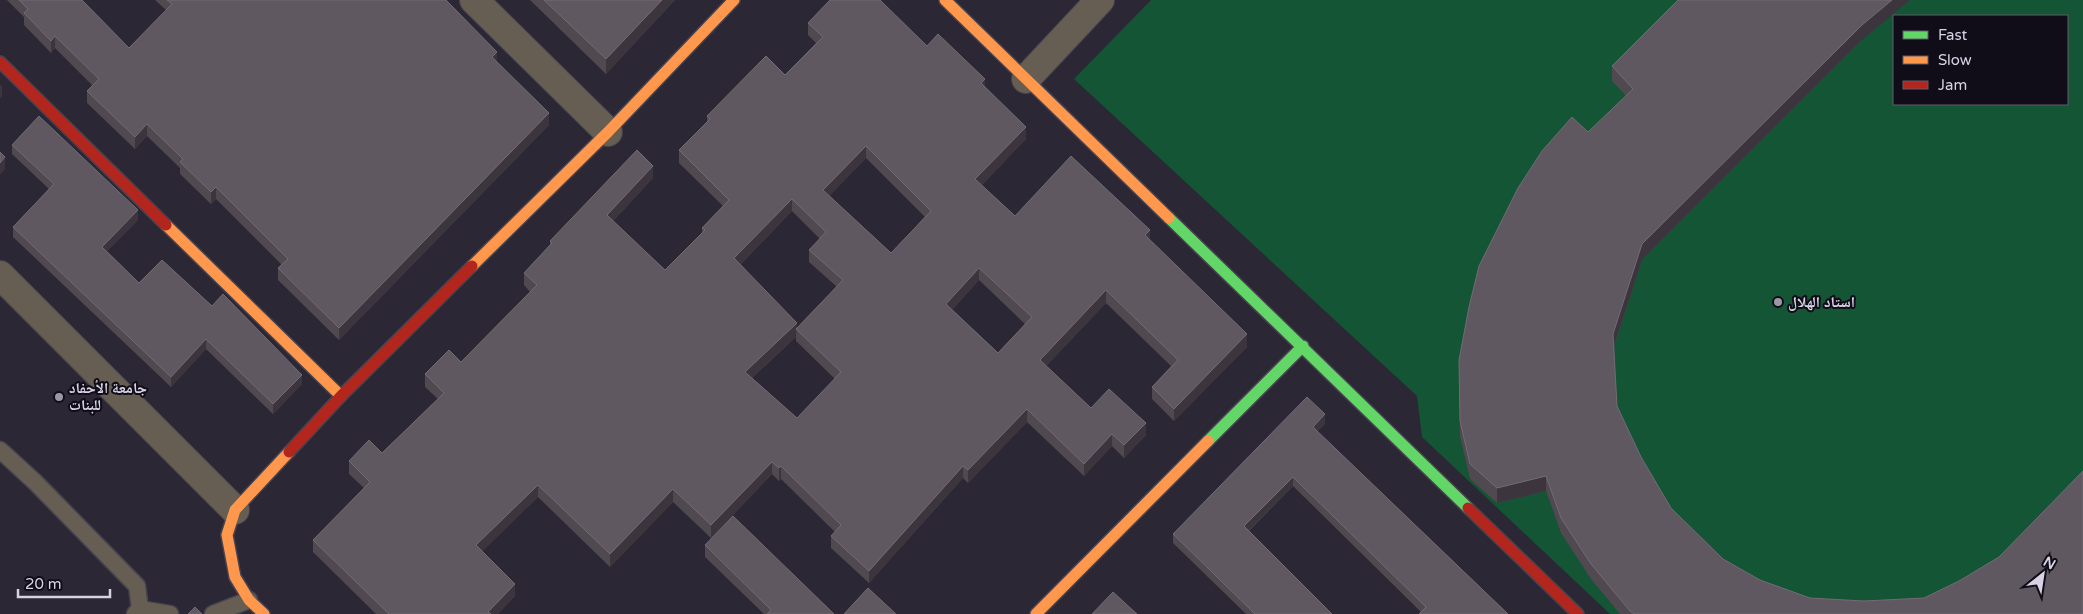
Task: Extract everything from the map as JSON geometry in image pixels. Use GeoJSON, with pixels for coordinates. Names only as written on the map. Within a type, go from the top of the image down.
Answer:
{"type":"FeatureCollection","features":[{"type":"Feature","properties":{"kind":"street"},"geometry":{"type":"LineString","coordinates":[[474,0],[608,132]]}},
{"type":"Feature","properties":{"kind":"street"},"geometry":{"type":"LineString","coordinates":[[264,614],[249,600],[235,577],[226,536],[235,510],[341,396],[608,132],[734,0]]}},
{"type":"Feature","properties":{"kind":"street"},"geometry":{"type":"LineString","coordinates":[[944,0],[1578,614]]}},
{"type":"Feature","properties":{"kind":"street"},"geometry":{"type":"LineString","coordinates":[[1026,79],[1100,0]]}},
{"type":"Feature","properties":{"kind":"street"},"geometry":{"type":"LineString","coordinates":[[0,62],[341,396]]}},
{"type":"Feature","properties":{"kind":"street"},"geometry":{"type":"LineString","coordinates":[[0,275],[235,510]]}},
{"type":"Feature","properties":{"kind":"street"},"geometry":{"type":"LineString","coordinates":[[1036,614],[1303,346]]}},
{"type":"Feature","properties":{"kind":"lane"},"geometry":{"type":"LineString","coordinates":[[0,450],[138,586],[137,612],[170,614]]}},
{"type":"Feature","properties":{"kind":"lane"},"geometry":{"type":"LineString","coordinates":[[213,614],[249,600]]}},
{"type":"Feature","properties":{"kind":"green space","name":"استاد الهلال"},"geometry":{"type":"Polygon","coordinates":[[[1151,0],[2083,0],[2083,614],[1610,614],[1422,437],[1417,396],[1074,79],[1151,0]]]}},
{"type":"Feature","properties":{"kind":"building"},"geometry":{"type":"Polygon","coordinates":[[[19,0],[82,0],[129,48],[172,4],[167,0],[446,0],[497,52],[492,57],[549,113],[339,328],[278,268],[288,259],[216,187],[211,192],[180,162],[183,159],[147,124],[135,137],[87,91],[99,79],[55,36],[51,41],[24,13],[28,9],[19,0]]]}},
{"type":"Feature","properties":{"kind":"building"},"geometry":{"type":"Polygon","coordinates":[[[544,0],[662,0],[606,59],[544,0]]]}},
{"type":"Feature","properties":{"kind":"building"},"geometry":{"type":"Polygon","coordinates":[[[830,0],[880,0],[927,46],[938,34],[985,79],[981,83],[1026,127],[975,179],[1015,216],[1071,156],[1150,230],[1145,235],[1247,334],[1174,409],[1152,387],[1178,360],[1106,290],[1040,360],[1091,408],[1109,389],[1146,423],[1124,445],[1112,434],[1084,464],[1027,409],[968,470],[963,466],[869,571],[831,536],[841,525],[781,466],[779,468],[772,462],[711,525],[673,489],[610,554],[538,485],[476,545],[515,584],[488,612],[491,614],[389,614],[313,540],[370,482],[349,461],[369,440],[382,453],[444,393],[425,374],[449,350],[461,362],[537,285],[524,273],[552,243],[550,241],[637,150],[653,166],[607,215],[665,270],[705,230],[702,228],[729,200],[679,150],[710,119],[707,116],[766,56],[785,75],[823,37],[808,23],[830,0]],[[866,146],[823,190],[891,253],[931,211],[866,146]],[[792,199],[734,258],[797,323],[745,372],[797,418],[841,372],[796,329],[843,280],[809,250],[826,232],[792,199]],[[979,268],[946,304],[998,353],[1032,317],[979,268]]]}},
{"type":"Feature","properties":{"kind":"building"},"geometry":{"type":"Polygon","coordinates":[[[1678,0],[1892,0],[1862,25],[1642,244],[1613,334],[1617,406],[1641,457],[1671,508],[1723,559],[1760,580],[1810,598],[1864,601],[1924,598],[1959,581],[1999,557],[2083,471],[2083,614],[1634,614],[1591,564],[1561,518],[1546,476],[1497,488],[1470,464],[1460,421],[1459,360],[1479,266],[1518,188],[1542,151],[1572,117],[1588,132],[1633,89],[1612,66],[1678,0]]]}},
{"type":"Feature","properties":{"kind":"building"},"geometry":{"type":"Polygon","coordinates":[[[39,116],[138,210],[102,247],[139,283],[162,260],[212,306],[223,294],[302,375],[273,404],[206,339],[171,377],[13,227],[54,184],[12,145],[39,116]]]}},
{"type":"Feature","properties":{"kind":"building"},"geometry":{"type":"Polygon","coordinates":[[[0,152],[5,157],[0,163],[0,152]]]}},
{"type":"Feature","properties":{"kind":"building"},"geometry":{"type":"Polygon","coordinates":[[[1307,397],[1325,414],[1313,427],[1508,614],[1419,614],[1426,607],[1293,477],[1244,526],[1332,614],[1255,614],[1173,534],[1307,397]]]}},
{"type":"Feature","properties":{"kind":"building"},"geometry":{"type":"Polygon","coordinates":[[[733,516],[834,614],[767,614],[771,610],[705,545],[733,516]]]}},
{"type":"Feature","properties":{"kind":"building"},"geometry":{"type":"Polygon","coordinates":[[[868,588],[896,614],[844,614],[868,588]]]}},
{"type":"Feature","properties":{"kind":"building"},"geometry":{"type":"Polygon","coordinates":[[[1113,592],[1137,614],[1092,614],[1113,592]]]}},
{"type":"Feature","properties":{"kind":"building"},"geometry":{"type":"Polygon","coordinates":[[[195,607],[202,614],[188,614],[195,607]]]}},
{"type":"Feature","properties":{"kind":"traffic: fast"},"geometry":{"type":"LineString","coordinates":[[1169,218],[1468,508]]}},
{"type":"Feature","properties":{"kind":"traffic: fast"},"geometry":{"type":"LineString","coordinates":[[1208,441],[1303,346]]}},
{"type":"Feature","properties":{"kind":"traffic: slow"},"geometry":{"type":"LineString","coordinates":[[472,266],[608,132],[734,0]]}},
{"type":"Feature","properties":{"kind":"traffic: slow"},"geometry":{"type":"LineString","coordinates":[[945,0],[1169,218]]}},
{"type":"Feature","properties":{"kind":"traffic: slow"},"geometry":{"type":"LineString","coordinates":[[166,225],[341,396]]}},
{"type":"Feature","properties":{"kind":"traffic: slow"},"geometry":{"type":"LineString","coordinates":[[1036,614],[1208,441]]}},
{"type":"Feature","properties":{"kind":"traffic: slow"},"geometry":{"type":"LineString","coordinates":[[264,614],[249,600],[235,577],[227,535],[235,510],[289,452]]}},
{"type":"Feature","properties":{"kind":"traffic: jam"},"geometry":{"type":"LineString","coordinates":[[0,62],[166,225]]}},
{"type":"Feature","properties":{"kind":"traffic: jam"},"geometry":{"type":"LineString","coordinates":[[289,452],[341,396],[472,266]]}},
{"type":"Feature","properties":{"kind":"traffic: jam"},"geometry":{"type":"LineString","coordinates":[[1468,508],[1578,614]]}},
{"type":"Feature","properties":{"kind":"place","name":"استاد الهلال"},"geometry":{"type":"Point","coordinates":[1778,302]}},
{"type":"Feature","properties":{"kind":"place","name":"جامعة الأحفاد للبنات"},"geometry":{"type":"Point","coordinates":[59,397]}}]}
